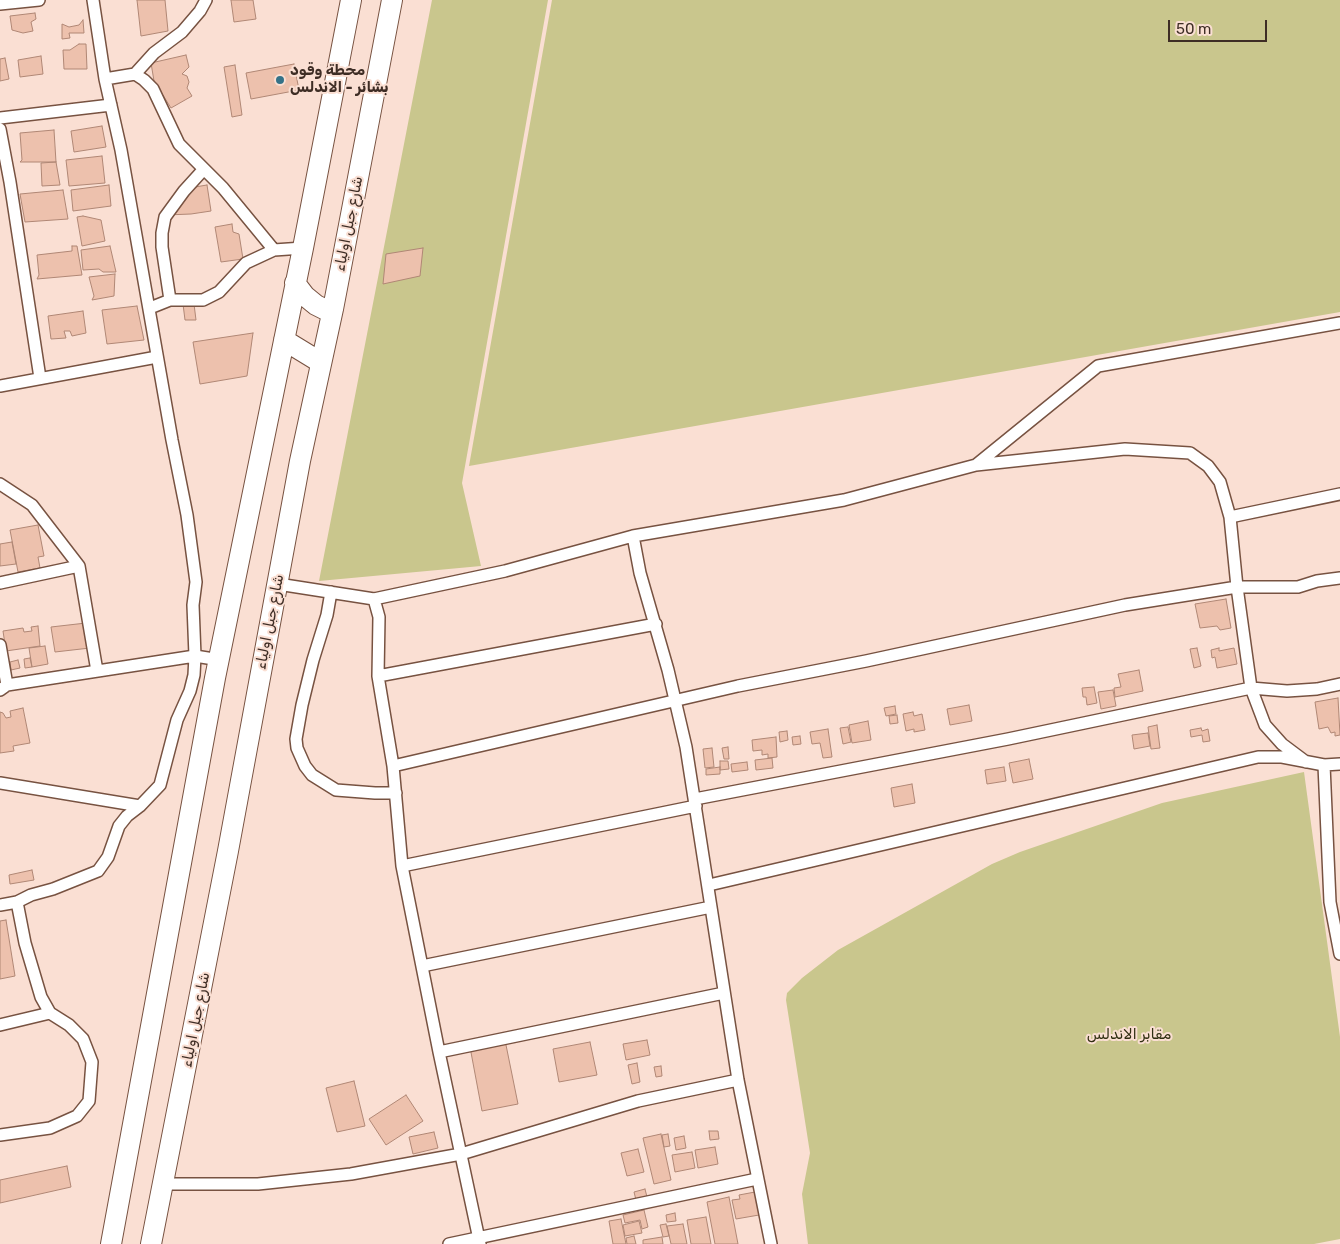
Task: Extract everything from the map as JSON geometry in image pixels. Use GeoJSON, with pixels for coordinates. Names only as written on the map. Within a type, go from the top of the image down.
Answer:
{"type":"FeatureCollection","features":[{"type":"Feature","properties":{"kind":"highway"},"geometry":{"type":"LineString","coordinates":[[111,1244],[184,845],[351,0]]}},
{"type":"Feature","properties":{"kind":"highway","name":"شارع جبل اولياء"},"geometry":{"type":"LineString","coordinates":[[151,1244],[164,1184],[300,461],[332,313],[392,0]]}},
{"type":"Feature","properties":{"kind":"highway"},"geometry":{"type":"LineString","coordinates":[[295,283],[305,296],[316,305],[332,313]]}},
{"type":"Feature","properties":{"kind":"highway"},"geometry":{"type":"LineString","coordinates":[[284,340],[320,362]]}},
{"type":"Feature","properties":{"kind":"street"},"geometry":{"type":"LineString","coordinates":[[0,4],[39,0]]}},
{"type":"Feature","properties":{"kind":"street"},"geometry":{"type":"LineString","coordinates":[[0,906],[17,902],[31,895],[53,889],[98,871],[108,857],[119,826],[160,785],[177,720],[190,691],[196,656],[193,605],[196,582],[188,515],[157,357],[121,150],[105,79],[93,0]]}},
{"type":"Feature","properties":{"kind":"street"},"geometry":{"type":"LineString","coordinates":[[105,79],[135,74],[154,53],[182,32],[200,11],[206,0]]}},
{"type":"Feature","properties":{"kind":"street"},"geometry":{"type":"LineString","coordinates":[[135,74],[153,90],[179,144],[223,188],[274,250]]}},
{"type":"Feature","properties":{"kind":"street"},"geometry":{"type":"LineString","coordinates":[[0,118],[111,105]]}},
{"type":"Feature","properties":{"kind":"street"},"geometry":{"type":"LineString","coordinates":[[0,129],[5,183],[40,378]]}},
{"type":"Feature","properties":{"kind":"street"},"geometry":{"type":"LineString","coordinates":[[170,300],[162,247],[165,217],[204,168]]}},
{"type":"Feature","properties":{"kind":"street"},"geometry":{"type":"LineString","coordinates":[[150,308],[170,300],[203,300],[219,292],[246,263],[274,250],[303,248]]}},
{"type":"Feature","properties":{"kind":"street"},"geometry":{"type":"LineString","coordinates":[[976,465],[1098,366],[1340,323]]}},
{"type":"Feature","properties":{"kind":"street"},"geometry":{"type":"LineString","coordinates":[[0,386],[157,357]]}},
{"type":"Feature","properties":{"kind":"street"},"geometry":{"type":"LineString","coordinates":[[278,584],[374,599],[505,571],[633,536],[844,500],[976,465],[1125,449],[1190,453],[1208,466],[1220,482],[1230,517],[1237,587],[1252,688],[1265,725],[1282,744],[1306,762]]}},
{"type":"Feature","properties":{"kind":"street"},"geometry":{"type":"LineString","coordinates":[[0,484],[32,505],[80,566],[98,671]]}},
{"type":"Feature","properties":{"kind":"street"},"geometry":{"type":"LineString","coordinates":[[1230,517],[1340,494]]}},
{"type":"Feature","properties":{"kind":"street"},"geometry":{"type":"LineString","coordinates":[[633,536],[640,573],[676,700],[709,885],[738,1080],[771,1244]]}},
{"type":"Feature","properties":{"kind":"street"},"geometry":{"type":"LineString","coordinates":[[0,583],[80,566]]}},
{"type":"Feature","properties":{"kind":"street"},"geometry":{"type":"LineString","coordinates":[[393,766],[676,700],[1125,605],[1237,587],[1298,587],[1317,581],[1340,578]]}},
{"type":"Feature","properties":{"kind":"street"},"geometry":{"type":"LineString","coordinates":[[331,592],[327,615],[313,660],[300,713],[296,739],[297,748],[305,766],[312,775],[336,790],[396,793]]}},
{"type":"Feature","properties":{"kind":"street"},"geometry":{"type":"LineString","coordinates":[[374,599],[378,617],[378,676],[393,766],[402,866],[438,1052],[479,1241]]}},
{"type":"Feature","properties":{"kind":"street"},"geometry":{"type":"LineString","coordinates":[[378,676],[656,624]]}},
{"type":"Feature","properties":{"kind":"street"},"geometry":{"type":"LineString","coordinates":[[0,645],[4,688],[196,656],[220,660]]}},
{"type":"Feature","properties":{"kind":"street"},"geometry":{"type":"LineString","coordinates":[[402,866],[695,803],[1008,740],[1252,688],[1317,689],[1340,684]]}},
{"type":"Feature","properties":{"kind":"street"},"geometry":{"type":"LineString","coordinates":[[709,885],[1258,757],[1282,757],[1306,762],[1340,764]]}},
{"type":"Feature","properties":{"kind":"street"},"geometry":{"type":"LineString","coordinates":[[1324,764],[1334,870],[1330,902],[1340,954]]}},
{"type":"Feature","properties":{"kind":"street"},"geometry":{"type":"LineString","coordinates":[[0,783],[140,806]]}},
{"type":"Feature","properties":{"kind":"street"},"geometry":{"type":"LineString","coordinates":[[0,1135],[50,1128],[77,1116],[89,1101],[92,1062],[83,1039],[69,1025],[50,1013],[35,980],[17,902]]}},
{"type":"Feature","properties":{"kind":"street"},"geometry":{"type":"LineString","coordinates":[[422,966],[711,907]]}},
{"type":"Feature","properties":{"kind":"street"},"geometry":{"type":"LineString","coordinates":[[438,1052],[724,993]]}},
{"type":"Feature","properties":{"kind":"street"},"geometry":{"type":"LineString","coordinates":[[0,1025],[50,1013]]}},
{"type":"Feature","properties":{"kind":"street"},"geometry":{"type":"LineString","coordinates":[[164,1184],[258,1184],[350,1174],[461,1154],[638,1101],[738,1080]]}},
{"type":"Feature","properties":{"kind":"street"},"geometry":{"type":"LineString","coordinates":[[449,1244],[479,1241],[757,1178]]}},
{"type":"Feature","properties":{"kind":"green space"},"geometry":{"type":"Polygon","coordinates":[[[432,0],[548,0],[462,483],[481,566],[319,581],[432,0]]]}},
{"type":"Feature","properties":{"kind":"green space"},"geometry":{"type":"Polygon","coordinates":[[[552,0],[1340,0],[1340,312],[469,466],[552,0]]]}},
{"type":"Feature","properties":{"kind":"green space","name":"مقابر الاندلس"},"geometry":{"type":"Polygon","coordinates":[[[1304,772],[1340,1037],[1340,1239],[1314,1244],[808,1244],[802,1194],[810,1153],[786,1000],[787,993],[802,978],[838,950],[992,864],[1020,852],[1162,803],[1304,772]]]}},
{"type":"Feature","properties":{"kind":"building"},"geometry":{"type":"Polygon","coordinates":[[[137,0],[165,0],[168,31],[141,36],[137,0]]]}},
{"type":"Feature","properties":{"kind":"building"},"geometry":{"type":"Polygon","coordinates":[[[231,0],[253,0],[256,19],[234,22],[231,0]]]}},
{"type":"Feature","properties":{"kind":"building"},"geometry":{"type":"Polygon","coordinates":[[[35,13],[36,19],[31,22],[33,31],[23,33],[12,30],[10,16],[35,13]]]}},
{"type":"Feature","properties":{"kind":"building"},"geometry":{"type":"Polygon","coordinates":[[[83,20],[84,33],[69,33],[70,38],[62,39],[62,24],[69,27],[79,25],[83,20]]]}},
{"type":"Feature","properties":{"kind":"building"},"geometry":{"type":"Polygon","coordinates":[[[79,44],[86,44],[87,69],[64,69],[63,50],[70,50],[79,44]]]}},
{"type":"Feature","properties":{"kind":"building"},"geometry":{"type":"Polygon","coordinates":[[[186,55],[189,67],[182,74],[187,76],[189,82],[187,88],[192,96],[171,108],[154,81],[151,63],[186,55]]]}},
{"type":"Feature","properties":{"kind":"building"},"geometry":{"type":"Polygon","coordinates":[[[41,56],[43,74],[20,77],[18,60],[41,56]]]}},
{"type":"Feature","properties":{"kind":"building"},"geometry":{"type":"Polygon","coordinates":[[[5,58],[9,79],[0,81],[0,59],[5,58]]]}},
{"type":"Feature","properties":{"kind":"building"},"geometry":{"type":"Polygon","coordinates":[[[294,64],[299,90],[251,99],[246,73],[294,64]]]}},
{"type":"Feature","properties":{"kind":"building"},"geometry":{"type":"Polygon","coordinates":[[[235,65],[242,115],[232,117],[224,67],[235,65]]]}},
{"type":"Feature","properties":{"kind":"building"},"geometry":{"type":"Polygon","coordinates":[[[102,126],[106,147],[74,152],[71,131],[102,126]]]}},
{"type":"Feature","properties":{"kind":"building"},"geometry":{"type":"Polygon","coordinates":[[[54,130],[56,162],[20,162],[22,160],[20,133],[54,130]]]}},
{"type":"Feature","properties":{"kind":"building"},"geometry":{"type":"Polygon","coordinates":[[[102,156],[105,183],[69,186],[66,160],[102,156]]]}},
{"type":"Feature","properties":{"kind":"building"},"geometry":{"type":"Polygon","coordinates":[[[56,162],[60,185],[42,186],[41,163],[56,162]]]}},
{"type":"Feature","properties":{"kind":"building"},"geometry":{"type":"Polygon","coordinates":[[[109,185],[111,206],[73,211],[71,190],[109,185]]]}},
{"type":"Feature","properties":{"kind":"building"},"geometry":{"type":"Polygon","coordinates":[[[207,185],[211,211],[166,215],[189,188],[207,185]]]}},
{"type":"Feature","properties":{"kind":"building"},"geometry":{"type":"Polygon","coordinates":[[[63,190],[68,219],[25,222],[20,194],[63,190]]]}},
{"type":"Feature","properties":{"kind":"building"},"geometry":{"type":"Polygon","coordinates":[[[83,216],[101,220],[105,241],[82,246],[77,217],[83,216]]]}},
{"type":"Feature","properties":{"kind":"building"},"geometry":{"type":"Polygon","coordinates":[[[232,224],[233,232],[239,234],[243,259],[221,262],[215,227],[232,224]]]}},
{"type":"Feature","properties":{"kind":"building"},"geometry":{"type":"Polygon","coordinates":[[[72,246],[77,246],[82,275],[37,279],[39,275],[37,255],[72,251],[72,246]]]}},
{"type":"Feature","properties":{"kind":"building"},"geometry":{"type":"Polygon","coordinates":[[[110,246],[116,272],[103,272],[99,269],[83,270],[81,250],[110,246]]]}},
{"type":"Feature","properties":{"kind":"building"},"geometry":{"type":"Polygon","coordinates":[[[423,248],[420,276],[383,284],[386,254],[423,248]]]}},
{"type":"Feature","properties":{"kind":"building"},"geometry":{"type":"Polygon","coordinates":[[[115,274],[114,296],[92,300],[94,296],[89,277],[115,274]]]}},
{"type":"Feature","properties":{"kind":"building"},"geometry":{"type":"Polygon","coordinates":[[[183,304],[194,304],[196,320],[185,320],[183,304]]]}},
{"type":"Feature","properties":{"kind":"building"},"geometry":{"type":"Polygon","coordinates":[[[137,306],[144,340],[107,344],[102,310],[137,306]]]}},
{"type":"Feature","properties":{"kind":"building"},"geometry":{"type":"Polygon","coordinates":[[[83,311],[86,333],[72,336],[70,331],[64,331],[66,338],[51,339],[48,316],[83,311]]]}},
{"type":"Feature","properties":{"kind":"building"},"geometry":{"type":"Polygon","coordinates":[[[253,333],[247,376],[200,384],[193,342],[253,333]]]}},
{"type":"Feature","properties":{"kind":"building"},"geometry":{"type":"Polygon","coordinates":[[[38,525],[44,556],[38,557],[40,568],[18,572],[10,530],[38,525]]]}},
{"type":"Feature","properties":{"kind":"building"},"geometry":{"type":"Polygon","coordinates":[[[12,542],[16,564],[0,566],[0,544],[12,542]]]}},
{"type":"Feature","properties":{"kind":"building"},"geometry":{"type":"Polygon","coordinates":[[[1226,599],[1231,628],[1220,630],[1217,626],[1200,628],[1195,604],[1226,599]]]}},
{"type":"Feature","properties":{"kind":"building"},"geometry":{"type":"Polygon","coordinates":[[[86,623],[90,648],[55,652],[51,627],[86,623]]]}},
{"type":"Feature","properties":{"kind":"building"},"geometry":{"type":"Polygon","coordinates":[[[38,626],[40,646],[6,651],[3,631],[23,628],[24,632],[32,631],[31,627],[38,626]]]}},
{"type":"Feature","properties":{"kind":"building"},"geometry":{"type":"Polygon","coordinates":[[[45,646],[48,664],[32,667],[29,648],[45,646]]]}},
{"type":"Feature","properties":{"kind":"building"},"geometry":{"type":"Polygon","coordinates":[[[1197,648],[1201,666],[1194,668],[1190,649],[1197,648]]]}},
{"type":"Feature","properties":{"kind":"building"},"geometry":{"type":"Polygon","coordinates":[[[1219,648],[1219,651],[1234,648],[1237,664],[1217,668],[1215,657],[1212,658],[1211,650],[1219,648]]]}},
{"type":"Feature","properties":{"kind":"building"},"geometry":{"type":"Polygon","coordinates":[[[30,658],[32,667],[25,668],[24,659],[30,658]]]}},
{"type":"Feature","properties":{"kind":"building"},"geometry":{"type":"Polygon","coordinates":[[[18,660],[20,668],[11,670],[10,662],[18,660]]]}},
{"type":"Feature","properties":{"kind":"building"},"geometry":{"type":"Polygon","coordinates":[[[1139,670],[1143,691],[1115,697],[1114,688],[1121,687],[1118,674],[1139,670]]]}},
{"type":"Feature","properties":{"kind":"building"},"geometry":{"type":"Polygon","coordinates":[[[1094,687],[1097,703],[1087,705],[1086,697],[1083,697],[1082,688],[1094,687]]]}},
{"type":"Feature","properties":{"kind":"building"},"geometry":{"type":"Polygon","coordinates":[[[1113,690],[1116,706],[1101,709],[1098,692],[1113,690]]]}},
{"type":"Feature","properties":{"kind":"building"},"geometry":{"type":"Polygon","coordinates":[[[1338,698],[1340,735],[1335,736],[1335,732],[1331,733],[1328,727],[1319,729],[1315,702],[1338,698]]]}},
{"type":"Feature","properties":{"kind":"building"},"geometry":{"type":"Polygon","coordinates":[[[969,705],[972,721],[950,725],[947,709],[969,705]]]}},
{"type":"Feature","properties":{"kind":"building"},"geometry":{"type":"Polygon","coordinates":[[[895,706],[896,714],[886,716],[884,708],[895,706]]]}},
{"type":"Feature","properties":{"kind":"building"},"geometry":{"type":"Polygon","coordinates":[[[23,708],[30,743],[13,746],[14,751],[0,753],[0,712],[6,718],[11,717],[10,711],[23,708]]]}},
{"type":"Feature","properties":{"kind":"building"},"geometry":{"type":"Polygon","coordinates":[[[913,712],[914,716],[922,714],[925,730],[914,732],[914,729],[906,731],[903,714],[913,712]]]}},
{"type":"Feature","properties":{"kind":"building"},"geometry":{"type":"Polygon","coordinates":[[[897,715],[898,723],[890,724],[889,716],[897,715]]]}},
{"type":"Feature","properties":{"kind":"building"},"geometry":{"type":"Polygon","coordinates":[[[868,721],[871,740],[852,743],[849,725],[868,721]]]}},
{"type":"Feature","properties":{"kind":"building"},"geometry":{"type":"Polygon","coordinates":[[[1157,725],[1160,748],[1151,749],[1148,727],[1157,725]]]}},
{"type":"Feature","properties":{"kind":"building"},"geometry":{"type":"Polygon","coordinates":[[[848,727],[851,742],[843,744],[840,728],[848,727]]]}},
{"type":"Feature","properties":{"kind":"building"},"geometry":{"type":"Polygon","coordinates":[[[1201,728],[1202,731],[1208,729],[1210,741],[1203,742],[1202,735],[1191,737],[1190,730],[1201,728]]]}},
{"type":"Feature","properties":{"kind":"building"},"geometry":{"type":"Polygon","coordinates":[[[828,729],[832,757],[823,758],[820,743],[812,744],[810,732],[828,729]]]}},
{"type":"Feature","properties":{"kind":"building"},"geometry":{"type":"Polygon","coordinates":[[[787,731],[788,740],[780,742],[779,732],[787,731]]]}},
{"type":"Feature","properties":{"kind":"building"},"geometry":{"type":"Polygon","coordinates":[[[1148,733],[1150,746],[1134,749],[1132,735],[1148,733]]]}},
{"type":"Feature","properties":{"kind":"building"},"geometry":{"type":"Polygon","coordinates":[[[800,736],[801,744],[793,745],[792,737],[800,736]]]}},
{"type":"Feature","properties":{"kind":"building"},"geometry":{"type":"Polygon","coordinates":[[[776,737],[777,757],[768,758],[768,754],[762,755],[762,750],[753,751],[752,740],[776,737]]]}},
{"type":"Feature","properties":{"kind":"building"},"geometry":{"type":"Polygon","coordinates":[[[728,747],[729,759],[724,759],[722,748],[728,747]]]}},
{"type":"Feature","properties":{"kind":"building"},"geometry":{"type":"Polygon","coordinates":[[[712,748],[714,767],[705,768],[703,749],[712,748]]]}},
{"type":"Feature","properties":{"kind":"building"},"geometry":{"type":"Polygon","coordinates":[[[772,758],[773,768],[756,770],[755,760],[772,758]]]}},
{"type":"Feature","properties":{"kind":"building"},"geometry":{"type":"Polygon","coordinates":[[[1029,759],[1033,779],[1013,783],[1009,763],[1029,759]]]}},
{"type":"Feature","properties":{"kind":"building"},"geometry":{"type":"Polygon","coordinates":[[[720,761],[728,761],[729,769],[720,770],[720,761]]]}},
{"type":"Feature","properties":{"kind":"building"},"geometry":{"type":"Polygon","coordinates":[[[747,762],[748,770],[732,772],[731,764],[747,762]]]}},
{"type":"Feature","properties":{"kind":"building"},"geometry":{"type":"Polygon","coordinates":[[[720,767],[720,774],[706,775],[706,769],[720,767]]]}},
{"type":"Feature","properties":{"kind":"building"},"geometry":{"type":"Polygon","coordinates":[[[1004,767],[1006,781],[987,784],[985,770],[1004,767]]]}},
{"type":"Feature","properties":{"kind":"building"},"geometry":{"type":"Polygon","coordinates":[[[912,784],[915,803],[894,807],[891,788],[912,784]]]}},
{"type":"Feature","properties":{"kind":"building"},"geometry":{"type":"Polygon","coordinates":[[[32,870],[34,880],[10,884],[9,875],[32,870]]]}},
{"type":"Feature","properties":{"kind":"building"},"geometry":{"type":"Polygon","coordinates":[[[6,920],[15,976],[0,979],[0,921],[6,920]]]}},
{"type":"Feature","properties":{"kind":"building"},"geometry":{"type":"Polygon","coordinates":[[[505,1040],[518,1104],[482,1111],[470,1047],[505,1040]]]}},
{"type":"Feature","properties":{"kind":"building"},"geometry":{"type":"Polygon","coordinates":[[[647,1040],[650,1055],[626,1060],[623,1044],[647,1040]]]}},
{"type":"Feature","properties":{"kind":"building"},"geometry":{"type":"Polygon","coordinates":[[[590,1042],[597,1075],[559,1082],[553,1049],[590,1042]]]}},
{"type":"Feature","properties":{"kind":"building"},"geometry":{"type":"Polygon","coordinates":[[[637,1063],[640,1082],[632,1084],[628,1065],[637,1063]]]}},
{"type":"Feature","properties":{"kind":"building"},"geometry":{"type":"Polygon","coordinates":[[[661,1066],[662,1076],[656,1077],[654,1067],[661,1066]]]}},
{"type":"Feature","properties":{"kind":"building"},"geometry":{"type":"Polygon","coordinates":[[[354,1081],[365,1126],[337,1132],[326,1088],[354,1081]]]}},
{"type":"Feature","properties":{"kind":"building"},"geometry":{"type":"Polygon","coordinates":[[[406,1095],[423,1121],[386,1145],[369,1119],[406,1095]]]}},
{"type":"Feature","properties":{"kind":"building"},"geometry":{"type":"Polygon","coordinates":[[[709,1131],[718,1131],[719,1139],[710,1140],[709,1131]]]}},
{"type":"Feature","properties":{"kind":"building"},"geometry":{"type":"Polygon","coordinates":[[[434,1132],[438,1148],[413,1154],[409,1137],[434,1132]]]}},
{"type":"Feature","properties":{"kind":"building"},"geometry":{"type":"Polygon","coordinates":[[[661,1134],[671,1180],[654,1184],[643,1138],[661,1134]]]}},
{"type":"Feature","properties":{"kind":"building"},"geometry":{"type":"Polygon","coordinates":[[[668,1134],[670,1146],[664,1147],[662,1135],[668,1134]]]}},
{"type":"Feature","properties":{"kind":"building"},"geometry":{"type":"Polygon","coordinates":[[[684,1136],[686,1148],[676,1150],[674,1138],[684,1136]]]}},
{"type":"Feature","properties":{"kind":"building"},"geometry":{"type":"Polygon","coordinates":[[[715,1147],[718,1164],[698,1168],[695,1150],[715,1147]]]}},
{"type":"Feature","properties":{"kind":"building"},"geometry":{"type":"Polygon","coordinates":[[[638,1149],[644,1172],[627,1176],[621,1153],[638,1149]]]}},
{"type":"Feature","properties":{"kind":"building"},"geometry":{"type":"Polygon","coordinates":[[[692,1152],[695,1168],[675,1172],[672,1155],[692,1152]]]}},
{"type":"Feature","properties":{"kind":"building"},"geometry":{"type":"Polygon","coordinates":[[[67,1166],[71,1187],[0,1203],[0,1180],[67,1166]]]}},
{"type":"Feature","properties":{"kind":"building"},"geometry":{"type":"Polygon","coordinates":[[[645,1189],[647,1197],[636,1200],[634,1192],[645,1189]]]}},
{"type":"Feature","properties":{"kind":"building"},"geometry":{"type":"Polygon","coordinates":[[[755,1192],[759,1215],[736,1219],[732,1200],[740,1199],[739,1195],[755,1192]]]}},
{"type":"Feature","properties":{"kind":"building"},"geometry":{"type":"Polygon","coordinates":[[[729,1197],[738,1244],[715,1244],[707,1202],[729,1197]]]}},
{"type":"Feature","properties":{"kind":"building"},"geometry":{"type":"Polygon","coordinates":[[[644,1210],[648,1227],[642,1229],[640,1220],[625,1223],[623,1215],[644,1210]]]}},
{"type":"Feature","properties":{"kind":"building"},"geometry":{"type":"Polygon","coordinates":[[[675,1213],[676,1221],[667,1222],[666,1215],[675,1213]]]}},
{"type":"Feature","properties":{"kind":"building"},"geometry":{"type":"Polygon","coordinates":[[[706,1217],[711,1244],[691,1244],[687,1220],[706,1217]]]}},
{"type":"Feature","properties":{"kind":"building"},"geometry":{"type":"Polygon","coordinates":[[[621,1219],[626,1244],[613,1244],[609,1221],[621,1219]]]}},
{"type":"Feature","properties":{"kind":"building"},"geometry":{"type":"Polygon","coordinates":[[[639,1221],[642,1233],[625,1236],[623,1225],[639,1221]]]}},
{"type":"Feature","properties":{"kind":"building"},"geometry":{"type":"Polygon","coordinates":[[[666,1224],[669,1236],[663,1237],[660,1225],[666,1224]]]}},
{"type":"Feature","properties":{"kind":"building"},"geometry":{"type":"Polygon","coordinates":[[[683,1224],[687,1244],[671,1244],[667,1226],[683,1224]]]}},
{"type":"Feature","properties":{"kind":"building"},"geometry":{"type":"Polygon","coordinates":[[[634,1236],[636,1244],[627,1244],[626,1238],[634,1236]]]}},
{"type":"Feature","properties":{"kind":"building"},"geometry":{"type":"Polygon","coordinates":[[[662,1237],[663,1244],[643,1244],[643,1240],[662,1237]]]}},
{"type":"Feature","properties":{"kind":"place","name":"محطة وقود بشائر - الاندلس"},"geometry":{"type":"Point","coordinates":[280,80]}}]}
